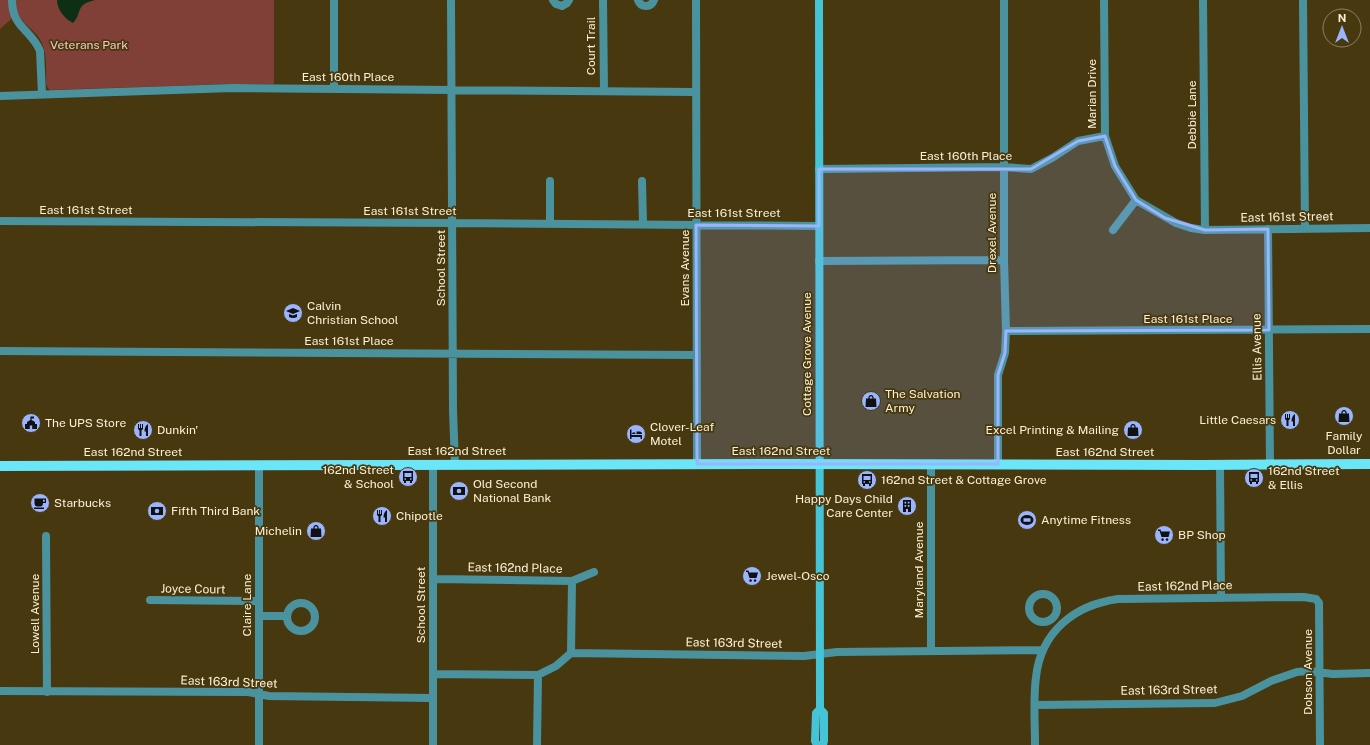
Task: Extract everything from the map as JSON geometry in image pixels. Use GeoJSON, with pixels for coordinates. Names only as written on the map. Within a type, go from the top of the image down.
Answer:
{"type":"FeatureCollection","features":[{"type":"Feature","properties":{"kind":"main road","name":"Cottage Grove Avenue"},"geometry":{"type":"LineString","coordinates":[[819,0],[820,709],[824,713],[823,745]]}},
{"type":"Feature","properties":{"kind":"main road","name":"East 162nd Street"},"geometry":{"type":"LineString","coordinates":[[0,466],[433,464],[1370,464]]}},
{"type":"Feature","properties":{"kind":"main road","name":"Cottage Grove Avenue"},"geometry":{"type":"LineString","coordinates":[[817,745],[815,741],[816,713],[820,709]]}},
{"type":"Feature","properties":{"kind":"street"},"geometry":{"type":"LineString","coordinates":[[12,0],[12,8],[16,20],[34,40],[40,51],[42,94]]}},
{"type":"Feature","properties":{"kind":"street"},"geometry":{"type":"LineString","coordinates":[[334,0],[334,89]]}},
{"type":"Feature","properties":{"kind":"street","name":"School Street"},"geometry":{"type":"LineString","coordinates":[[451,0],[453,410],[455,464]]}},
{"type":"Feature","properties":{"kind":"street"},"geometry":{"type":"LineString","coordinates":[[553,0],[556,4],[562,6],[569,0]]}},
{"type":"Feature","properties":{"kind":"street","name":"Court Trail"},"geometry":{"type":"LineString","coordinates":[[603,0],[604,91]]}},
{"type":"Feature","properties":{"kind":"street"},"geometry":{"type":"LineString","coordinates":[[638,0],[641,5],[646,6],[651,5],[654,0]]}},
{"type":"Feature","properties":{"kind":"street","name":"Evans Avenue"},"geometry":{"type":"LineString","coordinates":[[696,0],[697,464]]}},
{"type":"Feature","properties":{"kind":"street","name":"Drexel Avenue"},"geometry":{"type":"LineString","coordinates":[[998,464],[998,374],[1005,353],[1006,332],[1004,260],[1004,0]]}},
{"type":"Feature","properties":{"kind":"street","name":"Marian Drive"},"geometry":{"type":"LineString","coordinates":[[1104,0],[1105,136],[1115,166],[1136,200],[1176,223],[1204,230]]}},
{"type":"Feature","properties":{"kind":"street","name":"Debbie Lane"},"geometry":{"type":"LineString","coordinates":[[1203,0],[1204,230]]}},
{"type":"Feature","properties":{"kind":"street"},"geometry":{"type":"LineString","coordinates":[[1303,0],[1304,229]]}},
{"type":"Feature","properties":{"kind":"street","name":"East 160th Place"},"geometry":{"type":"LineString","coordinates":[[0,96],[232,88],[696,92]]}},
{"type":"Feature","properties":{"kind":"street","name":"East 160th Place"},"geometry":{"type":"LineString","coordinates":[[819,170],[1004,167],[1031,169],[1052,158],[1078,140],[1105,136]]}},
{"type":"Feature","properties":{"kind":"street"},"geometry":{"type":"LineString","coordinates":[[550,181],[550,223]]}},
{"type":"Feature","properties":{"kind":"street"},"geometry":{"type":"LineString","coordinates":[[642,181],[643,224]]}},
{"type":"Feature","properties":{"kind":"street"},"geometry":{"type":"LineString","coordinates":[[1113,230],[1136,200]]}},
{"type":"Feature","properties":{"kind":"street","name":"East 161st Street"},"geometry":{"type":"LineString","coordinates":[[0,221],[550,223],[819,226]]}},
{"type":"Feature","properties":{"kind":"street","name":"East 161st Street"},"geometry":{"type":"LineString","coordinates":[[1204,230],[1370,228]]}},
{"type":"Feature","properties":{"kind":"street","name":"Ellis Avenue"},"geometry":{"type":"LineString","coordinates":[[1268,229],[1270,465]]}},
{"type":"Feature","properties":{"kind":"street"},"geometry":{"type":"LineString","coordinates":[[819,261],[1004,260]]}},
{"type":"Feature","properties":{"kind":"street","name":"East 161st Place"},"geometry":{"type":"LineString","coordinates":[[1006,332],[1370,330]]}},
{"type":"Feature","properties":{"kind":"street","name":"East 161st Place"},"geometry":{"type":"LineString","coordinates":[[0,351],[697,355]]}},
{"type":"Feature","properties":{"kind":"street","name":"School Street"},"geometry":{"type":"LineString","coordinates":[[433,464],[433,745]]}},
{"type":"Feature","properties":{"kind":"street","name":"Maryland Avenue"},"geometry":{"type":"LineString","coordinates":[[931,464],[932,651]]}},
{"type":"Feature","properties":{"kind":"street","name":"Claire Lane"},"geometry":{"type":"LineString","coordinates":[[259,465],[259,745]]}},
{"type":"Feature","properties":{"kind":"street"},"geometry":{"type":"LineString","coordinates":[[1220,465],[1221,597]]}},
{"type":"Feature","properties":{"kind":"street","name":"Lowell Avenue"},"geometry":{"type":"LineString","coordinates":[[46,536],[47,692]]}},
{"type":"Feature","properties":{"kind":"street","name":"East 162nd Place"},"geometry":{"type":"LineString","coordinates":[[433,579],[572,581],[594,572]]}},
{"type":"Feature","properties":{"kind":"street"},"geometry":{"type":"LineString","coordinates":[[433,674],[538,675],[556,666],[571,653],[572,581]]}},
{"type":"Feature","properties":{"kind":"street","name":"East 162nd Place"},"geometry":{"type":"LineString","coordinates":[[1060,625],[1079,611],[1104,601],[1118,599],[1304,597],[1316,599]]}},
{"type":"Feature","properties":{"kind":"street","name":"Dobson Avenue"},"geometry":{"type":"LineString","coordinates":[[1316,599],[1319,603],[1320,745]]}},
{"type":"Feature","properties":{"kind":"street","name":"Joyce Court"},"geometry":{"type":"LineString","coordinates":[[150,600],[259,602]]}},
{"type":"Feature","properties":{"kind":"street"},"geometry":{"type":"LineString","coordinates":[[259,616],[287,616]]}},
{"type":"Feature","properties":{"kind":"street"},"geometry":{"type":"LineString","coordinates":[[1034,745],[1036,676],[1043,650],[1060,625],[1052,618]]}},
{"type":"Feature","properties":{"kind":"street","name":"East 163rd Street"},"geometry":{"type":"LineString","coordinates":[[571,653],[804,656],[837,652],[1043,650]]}},
{"type":"Feature","properties":{"kind":"street","name":"East 163rd Street"},"geometry":{"type":"LineString","coordinates":[[1034,705],[1215,703],[1242,696],[1271,680],[1297,672],[1320,672],[1333,674],[1370,673]]}},
{"type":"Feature","properties":{"kind":"street"},"geometry":{"type":"LineString","coordinates":[[537,745],[538,675]]}},
{"type":"Feature","properties":{"kind":"street","name":"East 163rd Street"},"geometry":{"type":"LineString","coordinates":[[0,692],[248,692],[260,695],[433,698]]}},
{"type":"Feature","properties":{"kind":"highlighted area"},"geometry":{"type":"Polygon","coordinates":[[[1105,136],[1115,166],[1136,200],[1165,218],[1205,230],[1268,229],[1269,330],[1006,331],[1005,353],[998,375],[998,464],[697,464],[696,225],[819,226],[819,169],[1031,169],[1078,141],[1105,136]]]}},
{"type":"Feature","properties":{"kind":"green space","name":"Veterans Park"},"geometry":{"type":"Polygon","coordinates":[[[0,0],[274,0],[274,84],[229,84],[50,90],[46,84],[46,58],[41,40],[23,22],[18,13],[0,29],[0,0]]]}},
{"type":"Feature","properties":{"kind":"shaded area"},"geometry":{"type":"Polygon","coordinates":[[[57,0],[95,0],[84,4],[81,7],[78,16],[73,23],[62,14],[58,7],[57,0]]]}},
{"type":"Feature","properties":{"kind":"place","name":"Calvin Christian School"},"geometry":{"type":"Point","coordinates":[293,313]}},
{"type":"Feature","properties":{"kind":"place","name":"The Salvation Army"},"geometry":{"type":"Point","coordinates":[871,401]}},
{"type":"Feature","properties":{"kind":"place","name":"Family Dollar"},"geometry":{"type":"Point","coordinates":[1344,416]}},
{"type":"Feature","properties":{"kind":"place","name":"Little Caesars"},"geometry":{"type":"Point","coordinates":[1290,420]}},
{"type":"Feature","properties":{"kind":"place","name":"The UPS Store"},"geometry":{"type":"Point","coordinates":[31,423]}},
{"type":"Feature","properties":{"kind":"place","name":"Dunkin'"},"geometry":{"type":"Point","coordinates":[143,430]}},
{"type":"Feature","properties":{"kind":"place","name":"Excel Printing & Mailing"},"geometry":{"type":"Point","coordinates":[1133,430]}},
{"type":"Feature","properties":{"kind":"place","name":"Clover-Leaf Motel"},"geometry":{"type":"Point","coordinates":[636,434]}},
{"type":"Feature","properties":{"kind":"place","name":"162nd Street & School"},"geometry":{"type":"Point","coordinates":[408,477]}},
{"type":"Feature","properties":{"kind":"place","name":"162nd Street & Ellis"},"geometry":{"type":"Point","coordinates":[1254,478]}},
{"type":"Feature","properties":{"kind":"place","name":"162nd Street & Cottage Grove"},"geometry":{"type":"Point","coordinates":[867,480]}},
{"type":"Feature","properties":{"kind":"place","name":"Old Second National Bank"},"geometry":{"type":"Point","coordinates":[459,491]}},
{"type":"Feature","properties":{"kind":"place","name":"Starbucks"},"geometry":{"type":"Point","coordinates":[40,503]}},
{"type":"Feature","properties":{"kind":"place","name":"Happy Days Child Care Center"},"geometry":{"type":"Point","coordinates":[907,506]}},
{"type":"Feature","properties":{"kind":"place","name":"Fifth Third Bank"},"geometry":{"type":"Point","coordinates":[157,511]}},
{"type":"Feature","properties":{"kind":"place","name":"Chipotle"},"geometry":{"type":"Point","coordinates":[382,516]}},
{"type":"Feature","properties":{"kind":"place","name":"Anytime Fitness"},"geometry":{"type":"Point","coordinates":[1027,520]}},
{"type":"Feature","properties":{"kind":"place","name":"Michelin"},"geometry":{"type":"Point","coordinates":[316,531]}},
{"type":"Feature","properties":{"kind":"place","name":"BP Shop"},"geometry":{"type":"Point","coordinates":[1164,535]}},
{"type":"Feature","properties":{"kind":"place","name":"Jewel-Osco"},"geometry":{"type":"Point","coordinates":[752,576]}}]}
